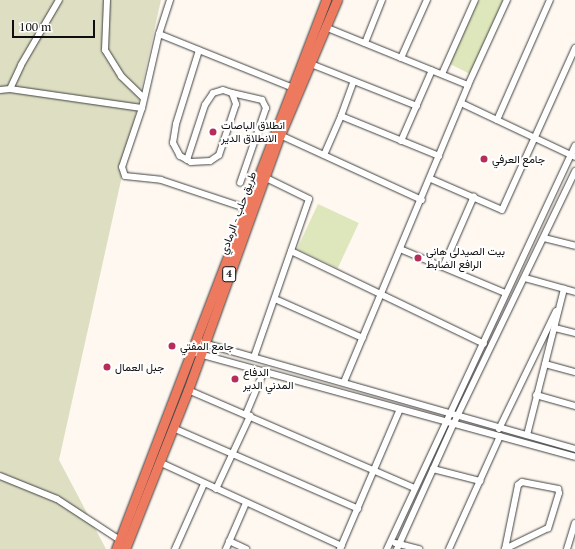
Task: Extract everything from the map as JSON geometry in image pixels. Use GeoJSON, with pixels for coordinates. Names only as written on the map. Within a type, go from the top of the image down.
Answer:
{"type":"FeatureCollection","features":[{"type":"Feature","properties":{"kind":"highway","name":"طريق حلب - الرمادي"},"geometry":{"type":"LineString","coordinates":[[200,342],[245,208],[326,0]]}},
{"type":"Feature","properties":{"kind":"highway","name":"طريق حلب - الرمادي"},"geometry":{"type":"LineString","coordinates":[[116,549],[196,353],[280,135],[337,0]]}},
{"type":"Feature","properties":{"kind":"highway","name":"طريق حلب - الرمادي"},"geometry":{"type":"LineString","coordinates":[[125,549],[188,390],[196,353]]}},
{"type":"Feature","properties":{"kind":"street"},"geometry":{"type":"LineString","coordinates":[[10,89],[21,65],[59,0]]}},
{"type":"Feature","properties":{"kind":"street"},"geometry":{"type":"LineString","coordinates":[[107,0],[105,50],[120,76],[144,98]]}},
{"type":"Feature","properties":{"kind":"street"},"geometry":{"type":"LineString","coordinates":[[170,0],[159,34],[142,108],[122,167],[124,176],[161,180],[245,208]]}},
{"type":"Feature","properties":{"kind":"street"},"geometry":{"type":"LineString","coordinates":[[365,43],[382,0]]}},
{"type":"Feature","properties":{"kind":"street"},"geometry":{"type":"LineString","coordinates":[[402,58],[427,0]]}},
{"type":"Feature","properties":{"kind":"street"},"geometry":{"type":"LineString","coordinates":[[442,74],[475,0]]}},
{"type":"Feature","properties":{"kind":"street"},"geometry":{"type":"LineString","coordinates":[[344,382],[431,179],[468,85],[507,0]]}},
{"type":"Feature","properties":{"kind":"street"},"geometry":{"type":"LineString","coordinates":[[497,120],[550,0]]}},
{"type":"Feature","properties":{"kind":"street"},"geometry":{"type":"LineString","coordinates":[[325,27],[468,85]]}},
{"type":"Feature","properties":{"kind":"street"},"geometry":{"type":"LineString","coordinates":[[159,34],[291,87]]}},
{"type":"Feature","properties":{"kind":"street"},"geometry":{"type":"LineString","coordinates":[[431,179],[474,196],[502,210],[575,48]]}},
{"type":"Feature","properties":{"kind":"street"},"geometry":{"type":"LineString","coordinates":[[199,50],[176,124],[173,143],[180,156],[187,160],[210,161],[219,154],[236,104],[232,93]]}},
{"type":"Feature","properties":{"kind":"street"},"geometry":{"type":"LineString","coordinates":[[311,64],[417,106]]}},
{"type":"Feature","properties":{"kind":"street"},"geometry":{"type":"LineString","coordinates":[[401,141],[432,70]]}},
{"type":"Feature","properties":{"kind":"street"},"geometry":{"type":"LineString","coordinates":[[324,155],[354,81]]}},
{"type":"Feature","properties":{"kind":"street"},"geometry":{"type":"LineString","coordinates":[[0,90],[10,89],[142,108]]}},
{"type":"Feature","properties":{"kind":"street"},"geometry":{"type":"LineString","coordinates":[[187,160],[205,105],[213,93],[223,90],[262,100],[266,108],[240,183]]}},
{"type":"Feature","properties":{"kind":"street"},"geometry":{"type":"LineString","coordinates":[[461,103],[573,156]]}},
{"type":"Feature","properties":{"kind":"street"},"geometry":{"type":"LineString","coordinates":[[340,116],[439,156]]}},
{"type":"Feature","properties":{"kind":"street"},"geometry":{"type":"LineString","coordinates":[[280,135],[422,200]]}},
{"type":"Feature","properties":{"kind":"street"},"geometry":{"type":"LineString","coordinates":[[387,549],[444,422],[484,344],[505,293],[573,156],[575,146]]}},
{"type":"Feature","properties":{"kind":"street"},"geometry":{"type":"LineString","coordinates":[[398,547],[453,424],[525,278],[575,171]]}},
{"type":"Feature","properties":{"kind":"street"},"geometry":{"type":"LineString","coordinates":[[254,357],[309,199],[264,176]]}},
{"type":"Feature","properties":{"kind":"street"},"geometry":{"type":"LineString","coordinates":[[443,267],[474,196]]}},
{"type":"Feature","properties":{"kind":"street"},"geometry":{"type":"LineString","coordinates":[[544,238],[575,246]]}},
{"type":"Feature","properties":{"kind":"street"},"geometry":{"type":"LineString","coordinates":[[400,249],[505,293]]}},
{"type":"Feature","properties":{"kind":"street"},"geometry":{"type":"LineString","coordinates":[[291,251],[382,292],[484,344]]}},
{"type":"Feature","properties":{"kind":"street"},"geometry":{"type":"LineString","coordinates":[[525,278],[575,292]]}},
{"type":"Feature","properties":{"kind":"street"},"geometry":{"type":"LineString","coordinates":[[526,435],[564,289]]}},
{"type":"Feature","properties":{"kind":"street"},"geometry":{"type":"LineString","coordinates":[[274,299],[363,338]]}},
{"type":"Feature","properties":{"kind":"street"},"geometry":{"type":"LineString","coordinates":[[499,428],[544,332],[560,305]]}},
{"type":"Feature","properties":{"kind":"street"},"geometry":{"type":"LineString","coordinates":[[555,328],[575,333]]}},
{"type":"Feature","properties":{"kind":"street"},"geometry":{"type":"LineString","coordinates":[[200,342],[450,412],[458,416],[575,449]]}},
{"type":"Feature","properties":{"kind":"street"},"geometry":{"type":"LineString","coordinates":[[196,353],[575,457]]}},
{"type":"Feature","properties":{"kind":"street"},"geometry":{"type":"LineString","coordinates":[[545,364],[575,372]]}},
{"type":"Feature","properties":{"kind":"street"},"geometry":{"type":"LineString","coordinates":[[216,489],[248,415],[264,371]]}},
{"type":"Feature","properties":{"kind":"street"},"geometry":{"type":"LineString","coordinates":[[188,390],[376,470],[414,488]]}},
{"type":"Feature","properties":{"kind":"street"},"geometry":{"type":"LineString","coordinates":[[536,395],[575,406]]}},
{"type":"Feature","properties":{"kind":"street"},"geometry":{"type":"LineString","coordinates":[[159,462],[341,548],[376,470],[400,409]]}},
{"type":"Feature","properties":{"kind":"street"},"geometry":{"type":"LineString","coordinates":[[173,428],[358,509]]}},
{"type":"Feature","properties":{"kind":"street"},"geometry":{"type":"LineString","coordinates":[[449,549],[500,436]]}},
{"type":"Feature","properties":{"kind":"street"},"geometry":{"type":"LineString","coordinates":[[433,469],[480,481]]}},
{"type":"Feature","properties":{"kind":"street"},"geometry":{"type":"LineString","coordinates":[[0,476],[57,499],[120,540]]}},
{"type":"Feature","properties":{"kind":"street"},"geometry":{"type":"LineString","coordinates":[[522,482],[558,489],[560,492],[548,528],[505,549],[518,485],[522,482]]}},
{"type":"Feature","properties":{"kind":"street"},"geometry":{"type":"LineString","coordinates":[[175,549],[204,484]]}},
{"type":"Feature","properties":{"kind":"street"},"geometry":{"type":"LineString","coordinates":[[226,549],[246,503]]}},
{"type":"Feature","properties":{"kind":"street"},"geometry":{"type":"LineString","coordinates":[[567,549],[575,523]]}},
{"type":"Feature","properties":{"kind":"street"},"geometry":{"type":"LineString","coordinates":[[229,541],[246,549]]}},
{"type":"Feature","properties":{"kind":"street"},"geometry":{"type":"LineString","coordinates":[[390,542],[398,547],[419,549]]}},
{"type":"Feature","properties":{"kind":"green space"},"geometry":{"type":"Polygon","coordinates":[[[0,0],[161,0],[59,460],[106,549],[0,549],[0,0]]]}},
{"type":"Feature","properties":{"kind":"green space"},"geometry":{"type":"Polygon","coordinates":[[[479,0],[504,0],[470,74],[450,64],[479,0]]]}},
{"type":"Feature","properties":{"kind":"green space"},"geometry":{"type":"Polygon","coordinates":[[[318,204],[359,223],[338,268],[297,249],[318,204]]]}},
{"type":"Feature","properties":{"kind":"place","name":"انطلاق الباصات الانطلاق الدير"},"geometry":{"type":"Point","coordinates":[213,132]}},
{"type":"Feature","properties":{"kind":"place","name":"جامع العرفي"},"geometry":{"type":"Point","coordinates":[484,159]}},
{"type":"Feature","properties":{"kind":"place","name":"بيت الصيدلي هاني الرافع الضابط"},"geometry":{"type":"Point","coordinates":[418,258]}},
{"type":"Feature","properties":{"kind":"place","name":"جامع المفتي"},"geometry":{"type":"Point","coordinates":[172,346]}},
{"type":"Feature","properties":{"kind":"place","name":"جبل العمال"},"geometry":{"type":"Point","coordinates":[107,367]}},
{"type":"Feature","properties":{"kind":"place","name":"الدفاع المدني الدير"},"geometry":{"type":"Point","coordinates":[235,379]}}]}
